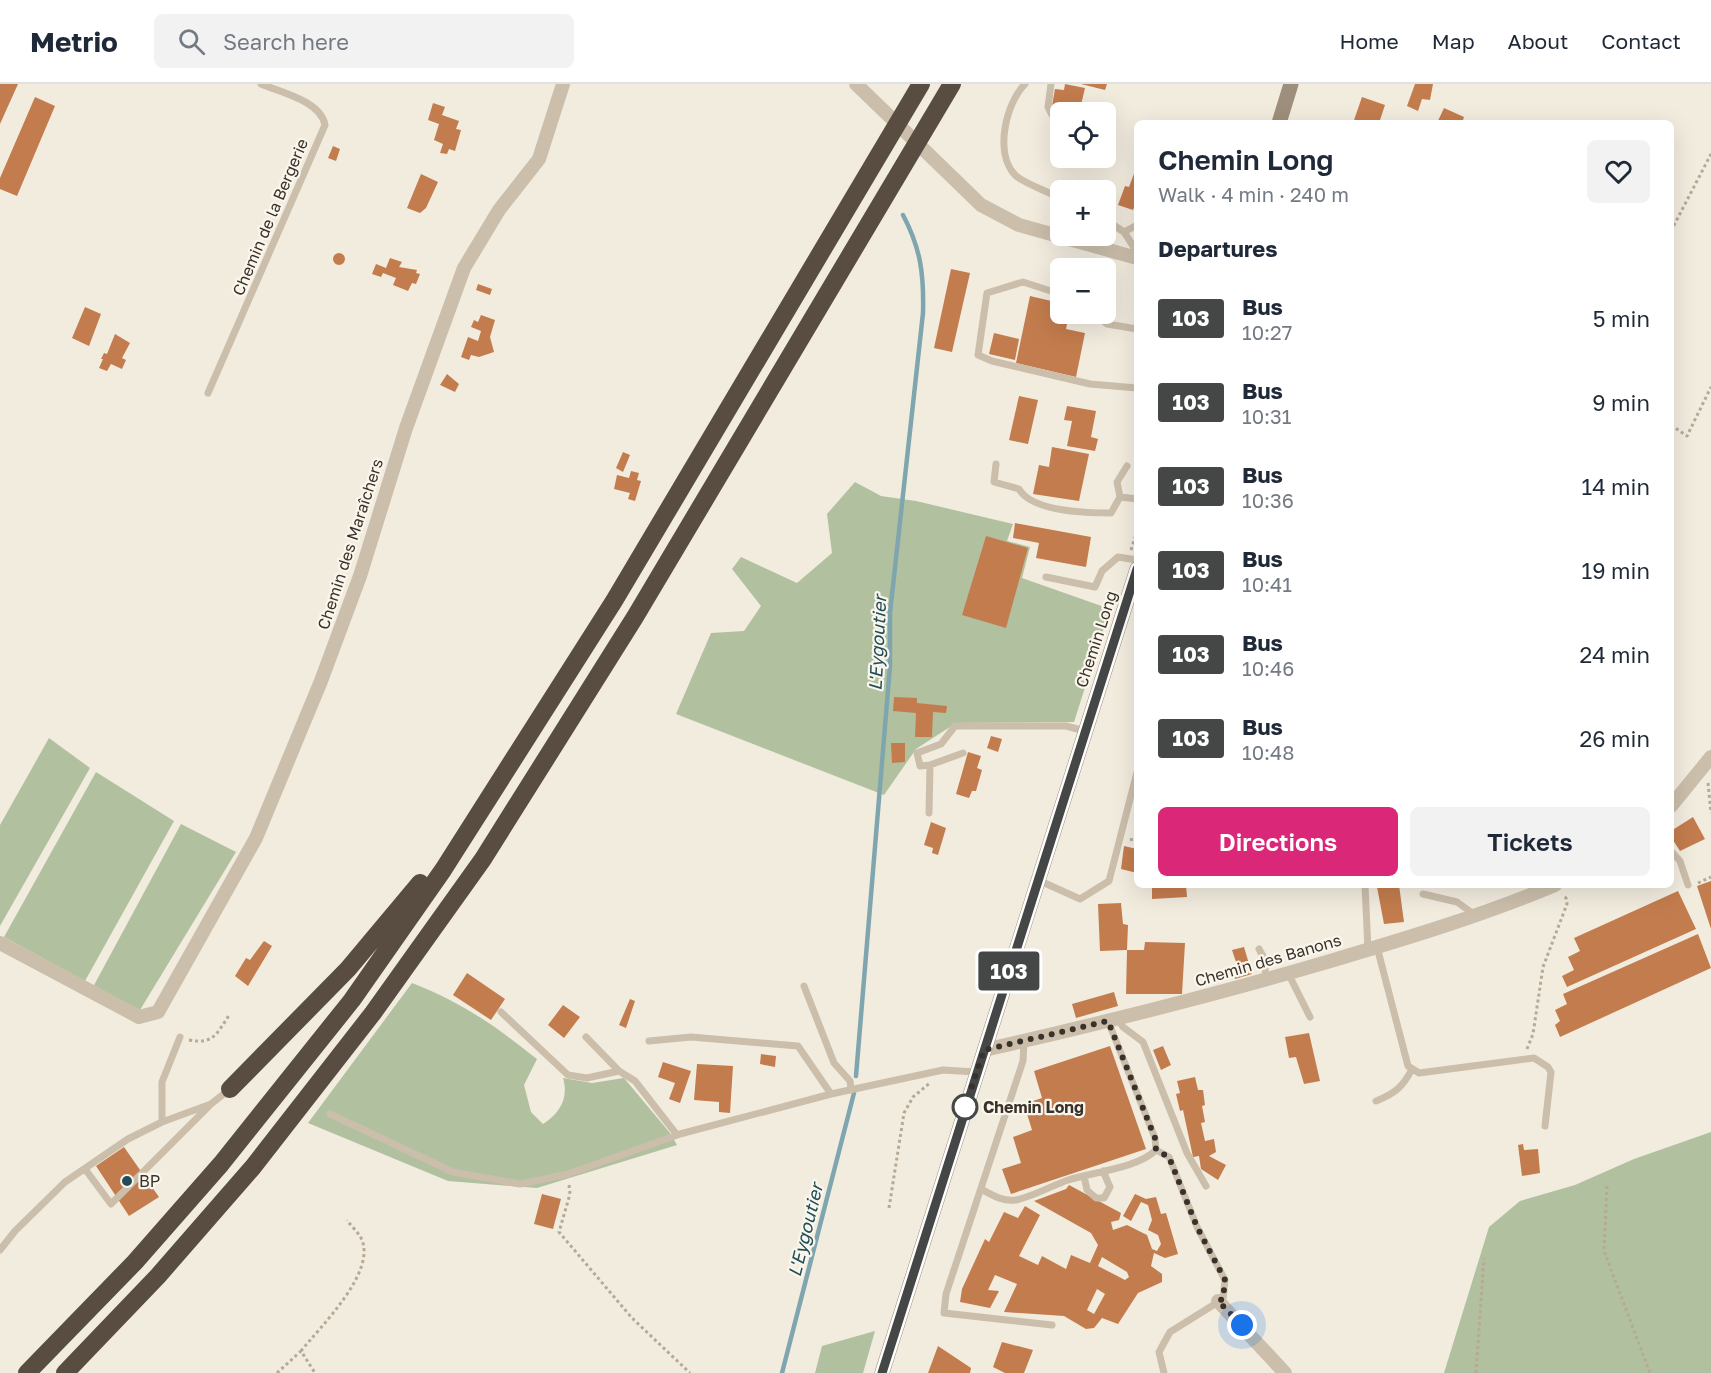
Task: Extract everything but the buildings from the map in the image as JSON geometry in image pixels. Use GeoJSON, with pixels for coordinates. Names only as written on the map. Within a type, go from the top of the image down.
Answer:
{"type":"FeatureCollection","features":[{"type":"Feature","properties":{"kind":"highway"},"geometry":{"type":"LineString","coordinates":[[27,1373],[135,1262],[213,1173],[352,1000],[443,870],[620,591],[921,84]]}},
{"type":"Feature","properties":{"kind":"highway"},"geometry":{"type":"LineString","coordinates":[[65,1373],[158,1276],[253,1167],[373,1013],[483,859],[635,617],[952,84]]}},
{"type":"Feature","properties":{"kind":"highway"},"geometry":{"type":"LineString","coordinates":[[230,1089],[348,969],[402,906],[519,752]]}},
{"type":"Feature","properties":{"kind":"main road"},"geometry":{"type":"LineString","coordinates":[[1280,120],[1291,84]]}},
{"type":"Feature","properties":{"kind":"main road","name":"Chemin Long"},"geometry":{"type":"LineString","coordinates":[[882,1373],[1134,577]]}},
{"type":"Feature","properties":{"kind":"street","name":"Chemin des Maraîchers"},"geometry":{"type":"LineString","coordinates":[[0,943],[139,1017],[158,1012],[255,838],[321,681],[360,576],[406,428],[464,268],[499,210],[539,159],[563,84]]}},
{"type":"Feature","properties":{"kind":"street"},"geometry":{"type":"LineString","coordinates":[[856,84],[945,172],[981,204],[1019,225],[1134,257]]}},
{"type":"Feature","properties":{"kind":"street"},"geometry":{"type":"LineString","coordinates":[[1674,802],[1711,757]]}},
{"type":"Feature","properties":{"kind":"street","name":"Chemin des Banons"},"geometry":{"type":"LineString","coordinates":[[984,1050],[1288,973],[1557,890]]}},
{"type":"Feature","properties":{"kind":"street"},"geometry":{"type":"LineString","coordinates":[[1218,1301],[1285,1373]]}},
{"type":"Feature","properties":{"kind":"lane","name":"Chemin de la Bergerie"},"geometry":{"type":"LineString","coordinates":[[208,393],[325,125],[324,117],[315,107],[261,84]]}},
{"type":"Feature","properties":{"kind":"lane"},"geometry":{"type":"LineString","coordinates":[[1025,84],[1018,90],[1003,132],[1005,157],[1015,175],[1050,193]]}},
{"type":"Feature","properties":{"kind":"lane"},"geometry":{"type":"LineString","coordinates":[[1050,111],[1048,107],[1051,84]]}},
{"type":"Feature","properties":{"kind":"lane"},"geometry":{"type":"LineString","coordinates":[[1116,227],[1124,232],[1134,247]]}},
{"type":"Feature","properties":{"kind":"lane"},"geometry":{"type":"LineString","coordinates":[[1124,232],[1134,227]]}},
{"type":"Feature","properties":{"kind":"lane"},"geometry":{"type":"LineString","coordinates":[[1050,291],[1023,282],[987,293],[978,354],[992,362],[1090,384],[1134,388]]}},
{"type":"Feature","properties":{"kind":"lane"},"geometry":{"type":"LineString","coordinates":[[1107,324],[1134,328]]}},
{"type":"Feature","properties":{"kind":"lane"},"geometry":{"type":"LineString","coordinates":[[996,464],[994,482],[1019,489],[1023,496],[1036,503],[1079,513],[1111,513],[1120,497],[1117,482],[1127,466]]}},
{"type":"Feature","properties":{"kind":"lane"},"geometry":{"type":"LineString","coordinates":[[1120,497],[1134,499]]}},
{"type":"Feature","properties":{"kind":"lane"},"geometry":{"type":"LineString","coordinates":[[1046,577],[1095,587],[1102,571],[1118,557],[1134,560]]}},
{"type":"Feature","properties":{"kind":"lane"},"geometry":{"type":"LineString","coordinates":[[963,753],[930,765],[920,766],[917,753],[941,744],[956,726],[1065,726],[1085,731]]}},
{"type":"Feature","properties":{"kind":"lane"},"geometry":{"type":"LineString","coordinates":[[929,813],[930,765]]}},
{"type":"Feature","properties":{"kind":"lane"},"geometry":{"type":"LineString","coordinates":[[1038,880],[1080,899],[1108,881],[1134,783]]}},
{"type":"Feature","properties":{"kind":"lane"},"geometry":{"type":"LineString","coordinates":[[1674,854],[1680,861],[1688,885]]}},
{"type":"Feature","properties":{"kind":"lane"},"geometry":{"type":"LineString","coordinates":[[1365,888],[1372,948],[1408,1066],[1419,1072],[1522,1057],[1534,1058],[1543,1062],[1551,1072],[1545,1126]]}},
{"type":"Feature","properties":{"kind":"lane"},"geometry":{"type":"LineString","coordinates":[[1423,894],[1457,902],[1475,915]]}},
{"type":"Feature","properties":{"kind":"lane"},"geometry":{"type":"LineString","coordinates":[[1259,950],[1264,958],[1266,979]]}},
{"type":"Feature","properties":{"kind":"lane"},"geometry":{"type":"LineString","coordinates":[[1288,973],[1310,1017]]}},
{"type":"Feature","properties":{"kind":"lane"},"geometry":{"type":"LineString","coordinates":[[804,986],[834,1063],[850,1080],[851,1090]]}},
{"type":"Feature","properties":{"kind":"lane"},"geometry":{"type":"LineString","coordinates":[[501,1012],[568,1075],[587,1078],[619,1071]]}},
{"type":"Feature","properties":{"kind":"lane"},"geometry":{"type":"LineString","coordinates":[[981,1189],[1001,1199],[1014,1200],[1150,1156],[1156,1150],[1155,1138],[1113,1019]]}},
{"type":"Feature","properties":{"kind":"lane"},"geometry":{"type":"LineString","coordinates":[[1113,1019],[1143,1042],[1187,1153],[1206,1186]]}},
{"type":"Feature","properties":{"kind":"lane"},"geometry":{"type":"LineString","coordinates":[[586,1037],[619,1071],[635,1082],[677,1135]]}},
{"type":"Feature","properties":{"kind":"lane"},"geometry":{"type":"LineString","coordinates":[[649,1041],[691,1037],[798,1046],[831,1094]]}},
{"type":"Feature","properties":{"kind":"lane"},"geometry":{"type":"LineString","coordinates":[[162,1122],[162,1082],[180,1038]]}},
{"type":"Feature","properties":{"kind":"lane"},"geometry":{"type":"LineString","coordinates":[[1024,1041],[1023,1061],[946,1294],[944,1313],[1052,1325]]}},
{"type":"Feature","properties":{"kind":"lane"},"geometry":{"type":"LineString","coordinates":[[1376,1101],[1393,1094],[1405,1084],[1412,1069]]}},
{"type":"Feature","properties":{"kind":"lane"},"geometry":{"type":"LineString","coordinates":[[330,1114],[453,1172],[520,1184],[568,1174],[677,1135],[831,1094],[943,1070],[976,1072]]}},
{"type":"Feature","properties":{"kind":"lane"},"geometry":{"type":"LineString","coordinates":[[85,1169],[111,1204],[211,1104],[230,1089]]}},
{"type":"Feature","properties":{"kind":"lane"},"geometry":{"type":"LineString","coordinates":[[0,1250],[15,1231],[65,1182],[128,1139],[162,1122],[211,1104]]}},
{"type":"Feature","properties":{"kind":"lane"},"geometry":{"type":"LineString","coordinates":[[1156,1150],[1169,1157],[1197,1227],[1225,1280],[1223,1299],[1170,1332],[1159,1352],[1164,1373]]}},
{"type":"Feature","properties":{"kind":"lane"},"geometry":{"type":"LineString","coordinates":[[1084,1176],[1087,1190],[1096,1198],[1104,1197],[1110,1187],[1103,1171]]}},
{"type":"Feature","properties":{"kind":"path"},"geometry":{"type":"LineString","coordinates":[[1674,225],[1711,154]]}},
{"type":"Feature","properties":{"kind":"path"},"geometry":{"type":"LineString","coordinates":[[1674,426],[1687,436],[1711,387]]}},
{"type":"Feature","properties":{"kind":"path"},"geometry":{"type":"LineString","coordinates":[[1709,778],[1707,788],[1711,813]]}},
{"type":"Feature","properties":{"kind":"path"},"geometry":{"type":"LineString","coordinates":[[1522,1057],[1533,1034],[1543,967],[1567,904],[1566,898],[1557,890]]}},
{"type":"Feature","properties":{"kind":"path"},"geometry":{"type":"LineString","coordinates":[[180,1038],[203,1042],[212,1039],[230,1014]]}},
{"type":"Feature","properties":{"kind":"path"},"geometry":{"type":"LineString","coordinates":[[889,1208],[904,1113],[913,1097],[931,1085],[934,1072]]}},
{"type":"Feature","properties":{"kind":"path"},"geometry":{"type":"LineString","coordinates":[[568,1174],[570,1194],[559,1232],[632,1318],[690,1373]]}},
{"type":"Feature","properties":{"kind":"path"},"geometry":{"type":"LineString","coordinates":[[1607,1186],[1604,1251],[1650,1373]]}},
{"type":"Feature","properties":{"kind":"path"},"geometry":{"type":"LineString","coordinates":[[277,1373],[301,1352],[361,1273],[364,1249],[361,1238],[346,1220]]}},
{"type":"Feature","properties":{"kind":"path"},"geometry":{"type":"LineString","coordinates":[[1476,1373],[1484,1258]]}},
{"type":"Feature","properties":{"kind":"path"},"geometry":{"type":"LineString","coordinates":[[301,1352],[315,1373]]}},
{"type":"Feature","properties":{"kind":"green space"},"geometry":{"type":"Polygon","coordinates":[[[855,482],[881,496],[916,501],[1013,524],[1007,541],[1030,547],[1022,578],[1110,609],[1074,722],[956,723],[916,749],[884,795],[676,714],[711,633],[744,631],[761,606],[732,569],[741,557],[797,583],[832,553],[827,514],[855,482]]]}},
{"type":"Feature","properties":{"kind":"green space"},"geometry":{"type":"Polygon","coordinates":[[[49,738],[90,768],[0,926],[0,825],[49,738]]]}},
{"type":"Feature","properties":{"kind":"green space"},"geometry":{"type":"Polygon","coordinates":[[[96,772],[174,821],[85,981],[4,937],[96,772]]]}},
{"type":"Feature","properties":{"kind":"green space"},"geometry":{"type":"Polygon","coordinates":[[[181,824],[236,852],[140,1010],[93,987],[181,824]]]}},
{"type":"Feature","properties":{"kind":"green space"},"geometry":{"type":"Polygon","coordinates":[[[412,983],[478,1016],[537,1059],[524,1085],[531,1112],[543,1124],[562,1104],[565,1092],[563,1078],[592,1083],[624,1078],[670,1133],[677,1145],[537,1188],[448,1181],[308,1123],[412,983]]]}},
{"type":"Feature","properties":{"kind":"green space"},"geometry":{"type":"Polygon","coordinates":[[[1711,1132],[1711,1373],[1444,1373],[1489,1227],[1520,1201],[1575,1185],[1634,1159],[1711,1132]]]}},
{"type":"Feature","properties":{"kind":"green space"},"geometry":{"type":"Polygon","coordinates":[[[875,1331],[863,1373],[815,1373],[822,1346],[875,1331]]]}},
{"type":"Feature","properties":{"kind":"waterway","name":"L'Eygoutier"},"geometry":{"type":"LineString","coordinates":[[856,1076],[890,666],[890,613],[923,313],[923,286],[918,251],[903,215]]}},
{"type":"Feature","properties":{"kind":"waterway","name":"L'Eygoutier"},"geometry":{"type":"LineString","coordinates":[[782,1373],[854,1093]]}},
{"type":"Feature","properties":{"kind":"bus line","name":"103"},"geometry":{"type":"LineString","coordinates":[[882,1373],[1134,578]]}},
{"type":"Feature","properties":{"kind":"place","name":"Chemin Long"},"geometry":{"type":"Point","coordinates":[965,1107]}},
{"type":"Feature","properties":{"kind":"place","name":"BP"},"geometry":{"type":"Point","coordinates":[127,1181]}},
{"type":"Feature","properties":{"kind":"route"},"geometry":{"type":"LineString","coordinates":[[965,1107],[984,1050],[1108,1021],[1155,1138],[1156,1150],[1169,1157],[1197,1227],[1225,1280],[1226,1290],[1223,1299],[1218,1301],[1242,1325]]}}]}
